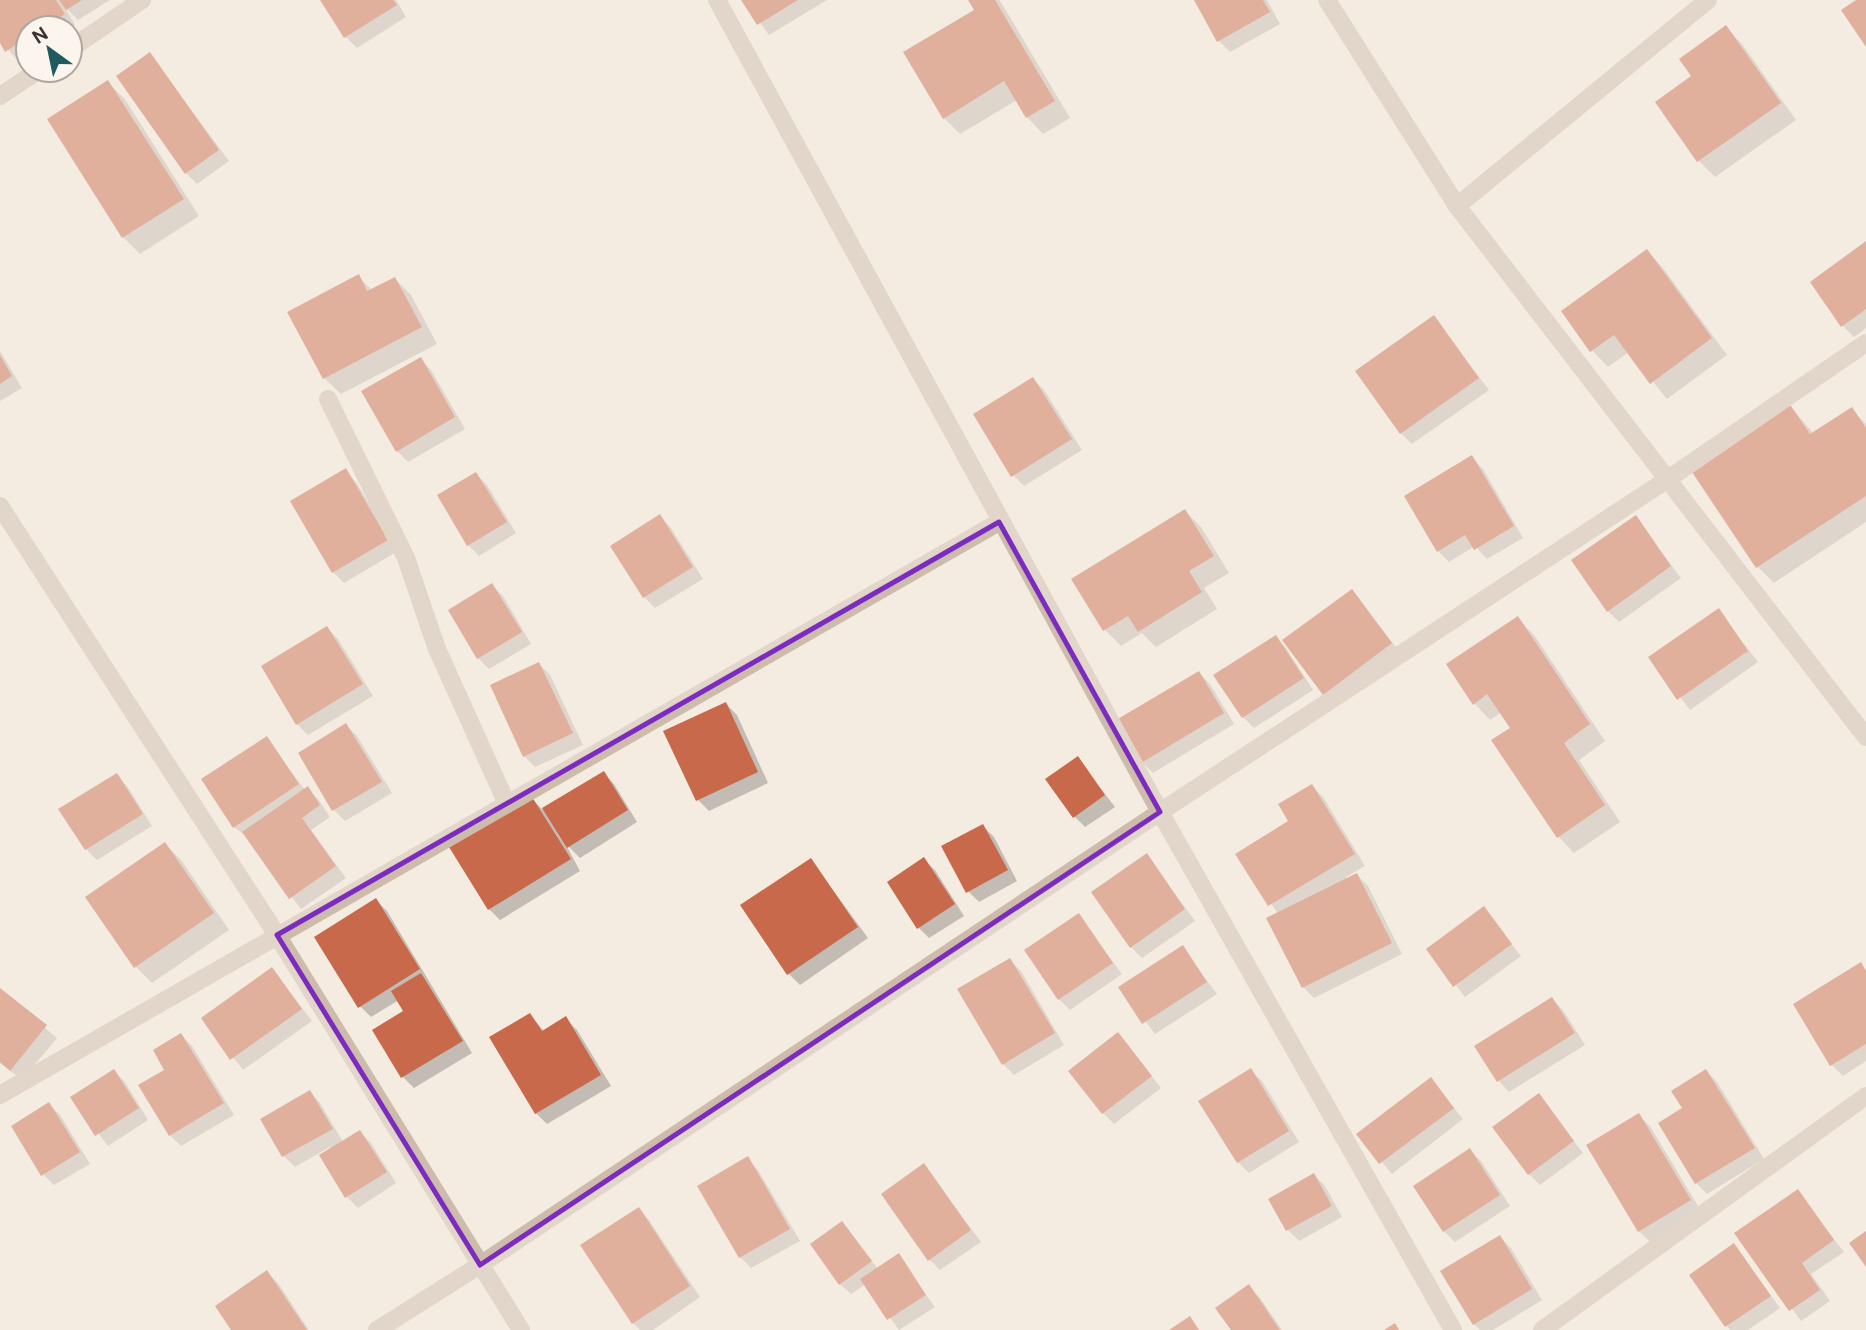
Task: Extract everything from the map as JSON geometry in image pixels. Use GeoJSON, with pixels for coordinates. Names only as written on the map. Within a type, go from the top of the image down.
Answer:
{"type":"FeatureCollection","features":[{"type":"Feature","properties":{"kind":"street"},"geometry":{"type":"LineString","coordinates":[[84,39],[142,0]]}},
{"type":"Feature","properties":{"kind":"street"},"geometry":{"type":"LineString","coordinates":[[717,0],[865,267],[999,522],[1453,1330]]}},
{"type":"Feature","properties":{"kind":"street"},"geometry":{"type":"LineString","coordinates":[[1327,0],[1457,206],[1866,737]]}},
{"type":"Feature","properties":{"kind":"street"},"geometry":{"type":"LineString","coordinates":[[1457,206],[1708,0]]}},
{"type":"Feature","properties":{"kind":"street"},"geometry":{"type":"LineString","coordinates":[[0,96],[18,84]]}},
{"type":"Feature","properties":{"kind":"street"},"geometry":{"type":"LineString","coordinates":[[377,1330],[480,1265],[1160,812],[1668,479],[1866,343]]}},
{"type":"Feature","properties":{"kind":"street"},"geometry":{"type":"LineString","coordinates":[[328,399],[406,558],[437,649],[507,804]]}},
{"type":"Feature","properties":{"kind":"street"},"geometry":{"type":"LineString","coordinates":[[0,506],[277,935],[521,1330]]}},
{"type":"Feature","properties":{"kind":"street"},"geometry":{"type":"LineString","coordinates":[[0,1095],[999,522]]}},
{"type":"Feature","properties":{"kind":"street"},"geometry":{"type":"LineString","coordinates":[[1542,1330],[1866,1096]]}},
{"type":"Feature","properties":{"kind":"highlighted area"},"geometry":{"type":"Polygon","coordinates":[[[999,522],[1160,812],[480,1265],[277,935],[999,522]]]}},
{"type":"Feature","properties":{"kind":"building"},"geometry":{"type":"Polygon","coordinates":[[[0,0],[56,0],[65,14],[14,14],[14,46],[5,52],[0,43],[0,0]]]}},
{"type":"Feature","properties":{"kind":"building"},"geometry":{"type":"Polygon","coordinates":[[[59,0],[82,0],[66,10],[59,0]]]}},
{"type":"Feature","properties":{"kind":"building"},"geometry":{"type":"Polygon","coordinates":[[[320,0],[393,0],[397,5],[344,38],[320,0]]]}},
{"type":"Feature","properties":{"kind":"building"},"geometry":{"type":"Polygon","coordinates":[[[741,0],[798,0],[757,25],[741,0]]]}},
{"type":"Feature","properties":{"kind":"building"},"geometry":{"type":"Polygon","coordinates":[[[968,0],[995,0],[1055,101],[1026,118],[1004,81],[943,119],[903,52],[974,10],[968,0]]]}},
{"type":"Feature","properties":{"kind":"building"},"geometry":{"type":"Polygon","coordinates":[[[1194,0],[1263,0],[1270,12],[1217,42],[1194,0]]]}},
{"type":"Feature","properties":{"kind":"building"},"geometry":{"type":"Polygon","coordinates":[[[1856,0],[1866,0],[1866,47],[1841,10],[1856,0]]]}},
{"type":"Feature","properties":{"kind":"building"},"geometry":{"type":"Polygon","coordinates":[[[1726,25],[1781,103],[1697,162],[1655,102],[1691,76],[1679,59],[1726,25]]]}},
{"type":"Feature","properties":{"kind":"building"},"geometry":{"type":"Polygon","coordinates":[[[150,52],[219,150],[185,174],[116,76],[150,52]]]}},
{"type":"Feature","properties":{"kind":"building"},"geometry":{"type":"Polygon","coordinates":[[[108,80],[184,199],[122,238],[47,119],[108,80]]]}},
{"type":"Feature","properties":{"kind":"building"},"geometry":{"type":"Polygon","coordinates":[[[1866,241],[1866,309],[1841,327],[1810,282],[1866,241]]]}},
{"type":"Feature","properties":{"kind":"building"},"geometry":{"type":"Polygon","coordinates":[[[1647,249],[1712,338],[1650,384],[1614,335],[1590,352],[1561,311],[1647,249]]]}},
{"type":"Feature","properties":{"kind":"building"},"geometry":{"type":"Polygon","coordinates":[[[359,274],[367,291],[395,277],[422,327],[323,379],[287,312],[359,274]]]}},
{"type":"Feature","properties":{"kind":"building"},"geometry":{"type":"Polygon","coordinates":[[[1434,315],[1479,378],[1400,434],[1355,371],[1434,315]]]}},
{"type":"Feature","properties":{"kind":"building"},"geometry":{"type":"Polygon","coordinates":[[[0,355],[12,376],[0,384],[0,355]]]}},
{"type":"Feature","properties":{"kind":"building"},"geometry":{"type":"Polygon","coordinates":[[[421,357],[455,417],[396,452],[361,391],[421,357]]]}},
{"type":"Feature","properties":{"kind":"building"},"geometry":{"type":"Polygon","coordinates":[[[1033,377],[1072,439],[1011,477],[973,414],[1033,377]]]}},
{"type":"Feature","properties":{"kind":"building"},"geometry":{"type":"Polygon","coordinates":[[[1789,403],[1810,434],[1852,407],[1866,428],[1866,496],[1756,568],[1690,469],[1789,403]]]}},
{"type":"Feature","properties":{"kind":"building"},"geometry":{"type":"Polygon","coordinates":[[[1472,455],[1514,526],[1474,550],[1465,535],[1437,552],[1404,496],[1472,455]]]}},
{"type":"Feature","properties":{"kind":"building"},"geometry":{"type":"Polygon","coordinates":[[[346,468],[388,540],[332,573],[290,501],[346,468]]]}},
{"type":"Feature","properties":{"kind":"building"},"geometry":{"type":"Polygon","coordinates":[[[476,472],[507,522],[467,546],[437,495],[476,472]]]}},
{"type":"Feature","properties":{"kind":"building"},"geometry":{"type":"Polygon","coordinates":[[[1185,509],[1214,556],[1189,571],[1202,592],[1138,632],[1128,616],[1103,631],[1071,579],[1185,509]]]}},
{"type":"Feature","properties":{"kind":"building"},"geometry":{"type":"Polygon","coordinates":[[[660,514],[693,567],[643,598],[610,546],[660,514]]]}},
{"type":"Feature","properties":{"kind":"building"},"geometry":{"type":"Polygon","coordinates":[[[1636,515],[1671,566],[1607,612],[1571,560],[1636,515]]]}},
{"type":"Feature","properties":{"kind":"building"},"geometry":{"type":"Polygon","coordinates":[[[492,583],[522,632],[477,659],[448,610],[492,583]]]}},
{"type":"Feature","properties":{"kind":"building"},"geometry":{"type":"Polygon","coordinates":[[[1352,589],[1392,643],[1323,695],[1282,640],[1352,589]]]}},
{"type":"Feature","properties":{"kind":"building"},"geometry":{"type":"Polygon","coordinates":[[[1719,608],[1748,651],[1677,700],[1648,657],[1719,608]]]}},
{"type":"Feature","properties":{"kind":"building"},"geometry":{"type":"Polygon","coordinates":[[[1518,616],[1590,724],[1564,743],[1605,805],[1557,838],[1491,740],[1510,728],[1487,694],[1473,705],[1446,664],[1518,616]]]}},
{"type":"Feature","properties":{"kind":"building"},"geometry":{"type":"Polygon","coordinates":[[[327,626],[363,684],[296,725],[261,666],[327,626]]]}},
{"type":"Feature","properties":{"kind":"building"},"geometry":{"type":"Polygon","coordinates":[[[1276,635],[1304,678],[1242,718],[1213,675],[1276,635]]]}},
{"type":"Feature","properties":{"kind":"building"},"geometry":{"type":"Polygon","coordinates":[[[539,662],[573,733],[523,757],[490,685],[539,662]]]}},
{"type":"Feature","properties":{"kind":"building"},"geometry":{"type":"Polygon","coordinates":[[[1199,671],[1224,713],[1141,763],[1116,720],[1199,671]]]}},
{"type":"Feature","properties":{"kind":"building"},"geometry":{"type":"Polygon","coordinates":[[[726,702],[758,772],[696,801],[663,731],[726,702]]]}},
{"type":"Feature","properties":{"kind":"building"},"geometry":{"type":"Polygon","coordinates":[[[346,723],[382,782],[332,811],[298,753],[346,723]]]}},
{"type":"Feature","properties":{"kind":"building"},"geometry":{"type":"Polygon","coordinates":[[[267,736],[299,784],[233,828],[201,779],[267,736]]]}},
{"type":"Feature","properties":{"kind":"building"},"geometry":{"type":"Polygon","coordinates":[[[1078,756],[1105,795],[1073,818],[1045,779],[1078,756]]]}},
{"type":"Feature","properties":{"kind":"building"},"geometry":{"type":"Polygon","coordinates":[[[604,771],[628,810],[567,848],[542,808],[604,771]]]}},
{"type":"Feature","properties":{"kind":"building"},"geometry":{"type":"Polygon","coordinates":[[[117,773],[143,814],[85,850],[58,809],[117,773]]]}},
{"type":"Feature","properties":{"kind":"building"},"geometry":{"type":"Polygon","coordinates":[[[1312,784],[1355,854],[1268,906],[1235,854],[1288,821],[1278,804],[1312,784]]]}},
{"type":"Feature","properties":{"kind":"building"},"geometry":{"type":"Polygon","coordinates":[[[308,786],[320,805],[302,818],[336,866],[289,899],[242,832],[308,786]]]}},
{"type":"Feature","properties":{"kind":"building"},"geometry":{"type":"Polygon","coordinates":[[[532,797],[571,859],[488,910],[449,847],[532,797]]]}},
{"type":"Feature","properties":{"kind":"building"},"geometry":{"type":"Polygon","coordinates":[[[983,824],[1008,870],[966,893],[941,846],[983,824]]]}},
{"type":"Feature","properties":{"kind":"building"},"geometry":{"type":"Polygon","coordinates":[[[165,842],[214,913],[134,968],[85,897],[165,842]]]}},
{"type":"Feature","properties":{"kind":"building"},"geometry":{"type":"Polygon","coordinates":[[[1147,853],[1185,909],[1130,948],[1091,892],[1147,853]]]}},
{"type":"Feature","properties":{"kind":"building"},"geometry":{"type":"Polygon","coordinates":[[[924,857],[955,904],[917,929],[887,882],[924,857]]]}},
{"type":"Feature","properties":{"kind":"building"},"geometry":{"type":"Polygon","coordinates":[[[811,858],[858,927],[787,975],[740,905],[811,858]]]}},
{"type":"Feature","properties":{"kind":"building"},"geometry":{"type":"Polygon","coordinates":[[[1357,873],[1392,943],[1302,988],[1266,918],[1357,873]]]}},
{"type":"Feature","properties":{"kind":"building"},"geometry":{"type":"Polygon","coordinates":[[[376,898],[420,969],[358,1008],[314,937],[376,898]]]}},
{"type":"Feature","properties":{"kind":"building"},"geometry":{"type":"Polygon","coordinates":[[[1484,906],[1512,944],[1453,987],[1426,949],[1484,906]]]}},
{"type":"Feature","properties":{"kind":"building"},"geometry":{"type":"Polygon","coordinates":[[[1079,913],[1113,963],[1058,1000],[1024,950],[1079,913]]]}},
{"type":"Feature","properties":{"kind":"building"},"geometry":{"type":"Polygon","coordinates":[[[1183,945],[1207,982],[1142,1024],[1118,987],[1183,945]]]}},
{"type":"Feature","properties":{"kind":"building"},"geometry":{"type":"Polygon","coordinates":[[[1010,958],[1055,1033],[1002,1065],[957,989],[1010,958]]]}},
{"type":"Feature","properties":{"kind":"building"},"geometry":{"type":"Polygon","coordinates":[[[1861,962],[1866,971],[1866,1044],[1830,1066],[1793,1004],[1861,962]]]}},
{"type":"Feature","properties":{"kind":"building"},"geometry":{"type":"Polygon","coordinates":[[[272,967],[302,1009],[230,1060],[201,1018],[272,967]]]}},
{"type":"Feature","properties":{"kind":"building"},"geometry":{"type":"Polygon","coordinates":[[[421,973],[463,1041],[401,1078],[372,1030],[403,1011],[391,991],[421,973]]]}},
{"type":"Feature","properties":{"kind":"building"},"geometry":{"type":"Polygon","coordinates":[[[0,988],[47,1025],[10,1071],[0,1062],[0,988]]]}},
{"type":"Feature","properties":{"kind":"building"},"geometry":{"type":"Polygon","coordinates":[[[1552,997],[1575,1033],[1497,1082],[1474,1046],[1552,997]]]}},
{"type":"Feature","properties":{"kind":"building"},"geometry":{"type":"Polygon","coordinates":[[[530,1013],[542,1031],[566,1016],[601,1075],[535,1114],[489,1037],[530,1013]]]}},
{"type":"Feature","properties":{"kind":"building"},"geometry":{"type":"Polygon","coordinates":[[[1118,1032],[1152,1076],[1102,1114],[1068,1071],[1118,1032]]]}},
{"type":"Feature","properties":{"kind":"building"},"geometry":{"type":"Polygon","coordinates":[[[181,1033],[224,1103],[169,1136],[138,1085],[164,1070],[153,1050],[181,1033]]]}},
{"type":"Feature","properties":{"kind":"building"},"geometry":{"type":"Polygon","coordinates":[[[1251,1068],[1289,1131],[1237,1163],[1198,1101],[1251,1068]]]}},
{"type":"Feature","properties":{"kind":"building"},"geometry":{"type":"Polygon","coordinates":[[[114,1069],[139,1108],[95,1136],[70,1097],[114,1069]]]}},
{"type":"Feature","properties":{"kind":"building"},"geometry":{"type":"Polygon","coordinates":[[[1706,1069],[1755,1148],[1695,1184],[1658,1123],[1682,1108],[1671,1091],[1706,1069]]]}},
{"type":"Feature","properties":{"kind":"building"},"geometry":{"type":"Polygon","coordinates":[[[1431,1077],[1454,1108],[1379,1164],[1356,1134],[1431,1077]]]}},
{"type":"Feature","properties":{"kind":"building"},"geometry":{"type":"Polygon","coordinates":[[[310,1090],[333,1129],[282,1157],[260,1119],[310,1090]]]}},
{"type":"Feature","properties":{"kind":"building"},"geometry":{"type":"Polygon","coordinates":[[[1539,1093],[1574,1141],[1528,1175],[1492,1127],[1539,1093]]]}},
{"type":"Feature","properties":{"kind":"building"},"geometry":{"type":"Polygon","coordinates":[[[49,1102],[80,1152],[41,1176],[11,1126],[49,1102]]]}},
{"type":"Feature","properties":{"kind":"building"},"geometry":{"type":"Polygon","coordinates":[[[1639,1113],[1691,1200],[1638,1232],[1586,1145],[1639,1113]]]}},
{"type":"Feature","properties":{"kind":"building"},"geometry":{"type":"Polygon","coordinates":[[[360,1130],[387,1172],[345,1198],[319,1155],[360,1130]]]}},
{"type":"Feature","properties":{"kind":"building"},"geometry":{"type":"Polygon","coordinates":[[[1470,1148],[1500,1195],[1443,1232],[1413,1186],[1470,1148]]]}},
{"type":"Feature","properties":{"kind":"building"},"geometry":{"type":"Polygon","coordinates":[[[748,1156],[790,1229],[739,1258],[697,1186],[748,1156]]]}},
{"type":"Feature","properties":{"kind":"building"},"geometry":{"type":"Polygon","coordinates":[[[924,1163],[971,1230],[928,1261],[881,1194],[924,1163]]]}},
{"type":"Feature","properties":{"kind":"building"},"geometry":{"type":"Polygon","coordinates":[[[1314,1173],[1332,1206],[1286,1231],[1268,1199],[1314,1173]]]}},
{"type":"Feature","properties":{"kind":"building"},"geometry":{"type":"Polygon","coordinates":[[[1798,1189],[1834,1240],[1802,1263],[1820,1290],[1789,1311],[1734,1233],[1798,1189]]]}},
{"type":"Feature","properties":{"kind":"building"},"geometry":{"type":"Polygon","coordinates":[[[639,1207],[690,1286],[632,1324],[580,1245],[639,1207]]]}},
{"type":"Feature","properties":{"kind":"building"},"geometry":{"type":"Polygon","coordinates":[[[842,1221],[872,1261],[839,1285],[810,1244],[842,1221]]]}},
{"type":"Feature","properties":{"kind":"building"},"geometry":{"type":"Polygon","coordinates":[[[1866,1231],[1866,1267],[1849,1243],[1866,1231]]]}},
{"type":"Feature","properties":{"kind":"building"},"geometry":{"type":"Polygon","coordinates":[[[1500,1235],[1532,1289],[1473,1325],[1440,1271],[1500,1235]]]}},
{"type":"Feature","properties":{"kind":"building"},"geometry":{"type":"Polygon","coordinates":[[[1734,1243],[1771,1296],[1725,1327],[1689,1275],[1734,1243]]]}},
{"type":"Feature","properties":{"kind":"building"},"geometry":{"type":"Polygon","coordinates":[[[899,1253],[926,1295],[887,1320],[860,1279],[899,1253]]]}},
{"type":"Feature","properties":{"kind":"building"},"geometry":{"type":"Polygon","coordinates":[[[267,1270],[307,1330],[231,1330],[215,1306],[267,1270]]]}},
{"type":"Feature","properties":{"kind":"building"},"geometry":{"type":"Polygon","coordinates":[[[1249,1284],[1280,1330],[1231,1330],[1215,1308],[1249,1284]]]}},
{"type":"Feature","properties":{"kind":"building"},"geometry":{"type":"Polygon","coordinates":[[[1190,1316],[1199,1330],[1169,1330],[1190,1316]]]}},
{"type":"Feature","properties":{"kind":"building"},"geometry":{"type":"Polygon","coordinates":[[[1395,1323],[1399,1330],[1384,1330],[1395,1323]]]}}]}
